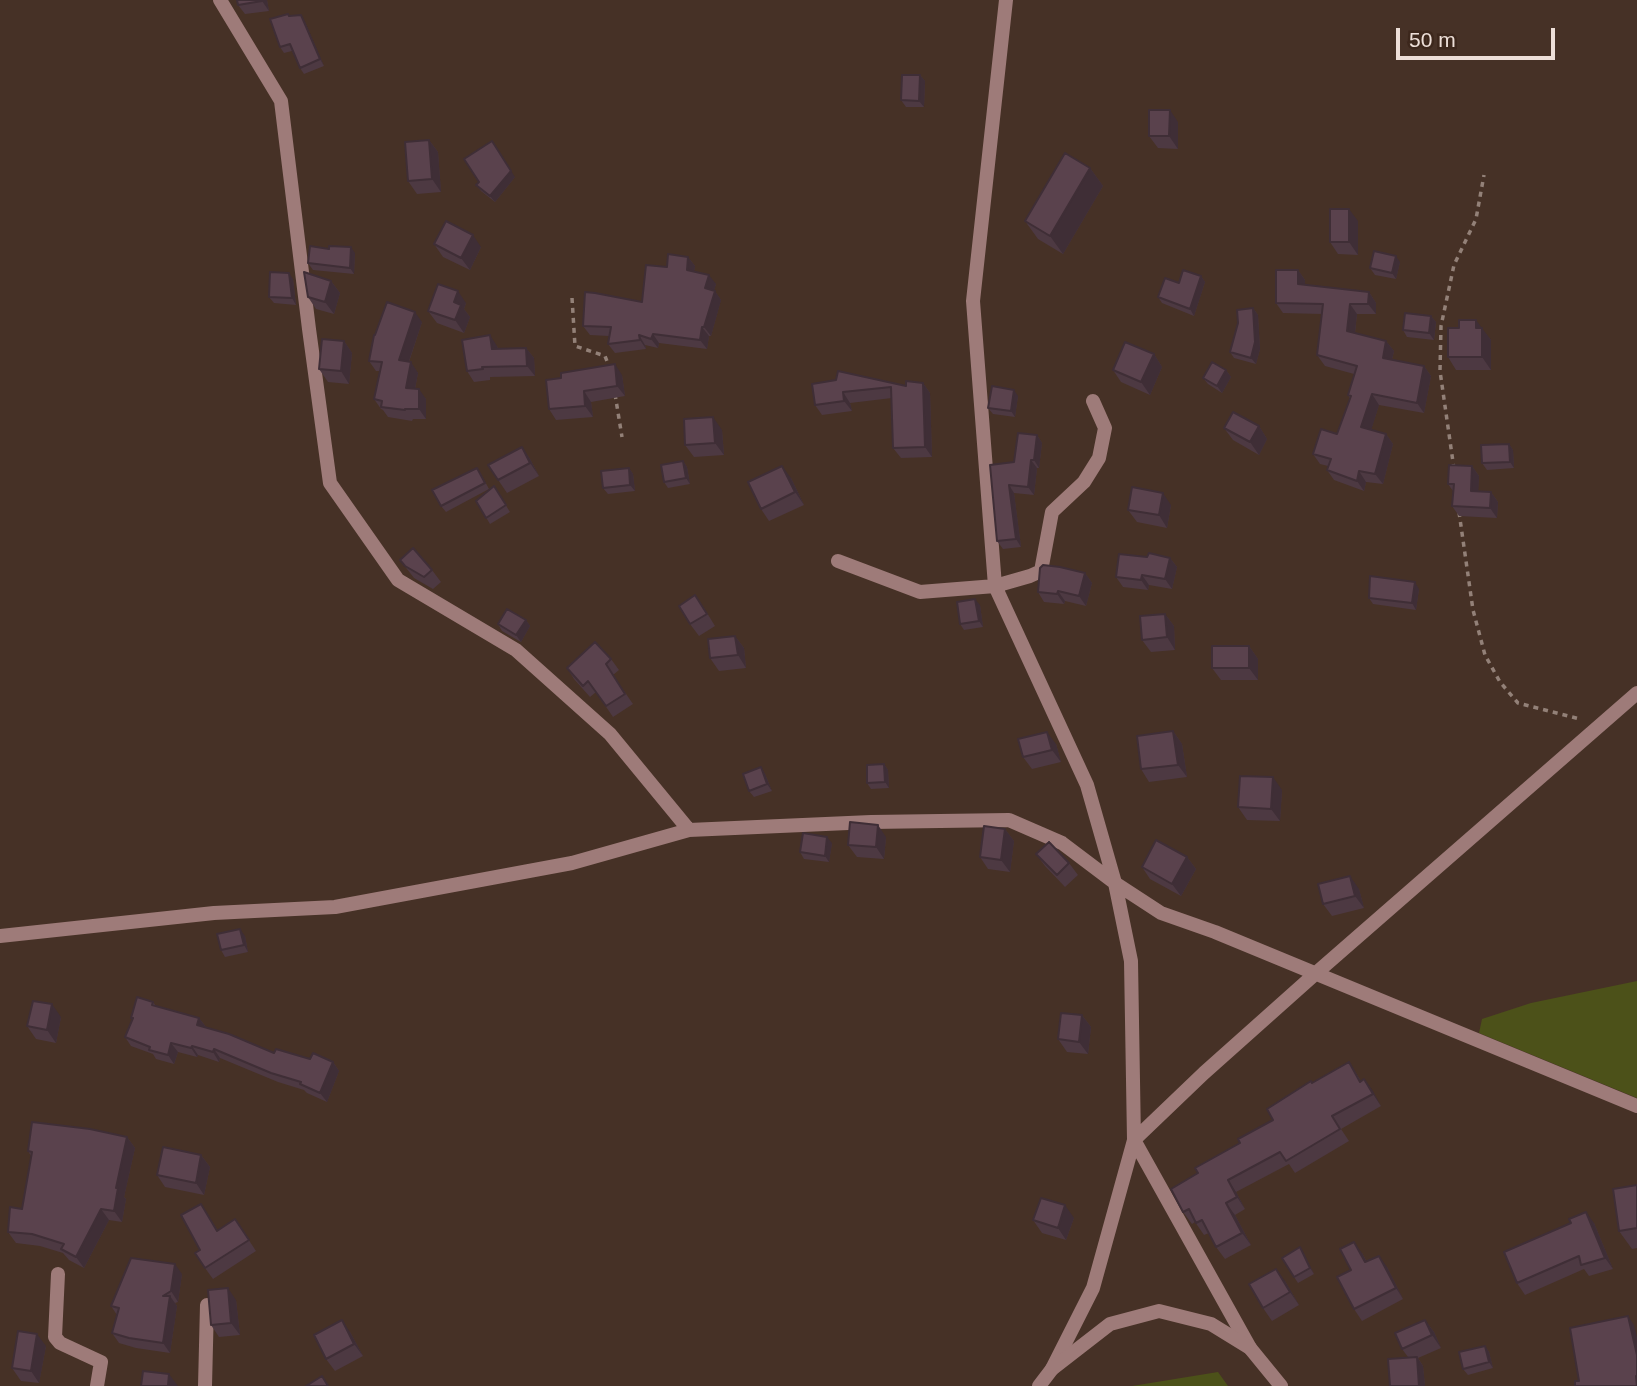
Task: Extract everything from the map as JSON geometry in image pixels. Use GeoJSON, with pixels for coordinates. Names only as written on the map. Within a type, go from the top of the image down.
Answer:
{"type":"FeatureCollection","features":[{"type":"Feature","properties":{"kind":"street"},"geometry":{"type":"LineString","coordinates":[[220,0],[281,101],[330,483],[398,580],[516,650],[610,734],[689,830]]}},
{"type":"Feature","properties":{"kind":"street"},"geometry":{"type":"LineString","coordinates":[[1006,0],[973,301],[995,586],[1087,785],[1115,883],[1131,961],[1134,1140],[1093,1288],[1052,1369],[1039,1386]]}},
{"type":"Feature","properties":{"kind":"street"},"geometry":{"type":"LineString","coordinates":[[838,561],[920,592],[995,586],[1041,571],[1052,512],[1084,482],[1099,458],[1105,428],[1093,401]]}},
{"type":"Feature","properties":{"kind":"street"},"geometry":{"type":"LineString","coordinates":[[1134,1140],[1315,974],[1637,693]]}},
{"type":"Feature","properties":{"kind":"street"},"geometry":{"type":"LineString","coordinates":[[0,936],[214,913],[335,907],[572,863],[689,830],[871,822],[1009,820],[1062,844],[1161,913],[1215,932],[1637,1106]]}},
{"type":"Feature","properties":{"kind":"street"},"geometry":{"type":"LineString","coordinates":[[1134,1140],[1250,1348],[1281,1386]]}},
{"type":"Feature","properties":{"kind":"street"},"geometry":{"type":"LineString","coordinates":[[58,1274],[55,1337],[60,1343],[101,1362],[97,1386]]}},
{"type":"Feature","properties":{"kind":"street"},"geometry":{"type":"LineString","coordinates":[[205,1386],[207,1305]]}},
{"type":"Feature","properties":{"kind":"street"},"geometry":{"type":"LineString","coordinates":[[1052,1369],[1110,1324],[1159,1311],[1210,1324],[1250,1348]]}},
{"type":"Feature","properties":{"kind":"path"},"geometry":{"type":"LineString","coordinates":[[1455,478],[1440,371],[1441,326],[1454,265],[1476,219],[1484,175]]}},
{"type":"Feature","properties":{"kind":"path"},"geometry":{"type":"LineString","coordinates":[[572,298],[575,346],[605,356],[613,376]]}},
{"type":"Feature","properties":{"kind":"path"},"geometry":{"type":"LineString","coordinates":[[615,388],[622,437]]}},
{"type":"Feature","properties":{"kind":"path"},"geometry":{"type":"LineString","coordinates":[[1458,504],[1473,610],[1485,655],[1500,682],[1518,703],[1602,725]]}},
{"type":"Feature","properties":{"kind":"green space"},"geometry":{"type":"Polygon","coordinates":[[[1637,981],[1637,1098],[1479,1033],[1482,1019],[1531,1003],[1637,981]]]}},
{"type":"Feature","properties":{"kind":"green space"},"geometry":{"type":"Polygon","coordinates":[[[1218,1372],[1228,1386],[1132,1386],[1218,1372]]]}},
{"type":"Feature","properties":{"kind":"building"},"geometry":{"type":"Polygon","coordinates":[[[237,0],[262,0],[262,1],[238,5],[237,0]]]}},
{"type":"Feature","properties":{"kind":"building"},"geometry":{"type":"Polygon","coordinates":[[[288,14],[301,15],[320,59],[300,68],[290,44],[280,47],[270,19],[288,14]]]}},
{"type":"Feature","properties":{"kind":"building"},"geometry":{"type":"Polygon","coordinates":[[[902,75],[920,75],[919,101],[901,100],[902,75]]]}},
{"type":"Feature","properties":{"kind":"building"},"geometry":{"type":"Polygon","coordinates":[[[1149,110],[1170,110],[1169,136],[1149,136],[1149,110]]]}},
{"type":"Feature","properties":{"kind":"building"},"geometry":{"type":"Polygon","coordinates":[[[429,140],[432,179],[408,181],[405,142],[429,140]]]}},
{"type":"Feature","properties":{"kind":"building"},"geometry":{"type":"Polygon","coordinates":[[[492,141],[511,171],[490,196],[476,185],[479,182],[464,159],[492,141]]]}},
{"type":"Feature","properties":{"kind":"building"},"geometry":{"type":"Polygon","coordinates":[[[1065,153],[1090,168],[1050,236],[1025,221],[1065,153]]]}},
{"type":"Feature","properties":{"kind":"building"},"geometry":{"type":"Polygon","coordinates":[[[1330,209],[1349,209],[1349,242],[1330,242],[1330,209]]]}},
{"type":"Feature","properties":{"kind":"building"},"geometry":{"type":"Polygon","coordinates":[[[446,221],[473,235],[461,258],[434,244],[446,221]]]}},
{"type":"Feature","properties":{"kind":"building"},"geometry":{"type":"Polygon","coordinates":[[[310,246],[329,249],[329,246],[351,247],[350,268],[308,263],[310,246]]]}},
{"type":"Feature","properties":{"kind":"building"},"geometry":{"type":"Polygon","coordinates":[[[1374,251],[1396,256],[1392,273],[1370,268],[1374,251]]]}},
{"type":"Feature","properties":{"kind":"building"},"geometry":{"type":"Polygon","coordinates":[[[668,254],[688,257],[687,270],[709,275],[705,288],[715,291],[700,340],[653,334],[651,339],[639,335],[640,340],[608,344],[611,327],[583,326],[585,292],[642,302],[646,265],[667,267],[668,254]]]}},
{"type":"Feature","properties":{"kind":"building"},"geometry":{"type":"Polygon","coordinates":[[[1183,270],[1201,276],[1190,309],[1158,297],[1165,278],[1179,283],[1183,270]]]}},
{"type":"Feature","properties":{"kind":"building"},"geometry":{"type":"Polygon","coordinates":[[[1276,270],[1298,270],[1298,284],[1369,292],[1368,304],[1350,304],[1347,331],[1386,341],[1383,358],[1424,366],[1417,403],[1372,394],[1361,427],[1386,434],[1375,474],[1359,471],[1357,481],[1327,470],[1331,459],[1313,454],[1321,429],[1337,434],[1351,396],[1348,395],[1357,366],[1317,355],[1323,304],[1276,303],[1276,270]]]}},
{"type":"Feature","properties":{"kind":"building"},"geometry":{"type":"Polygon","coordinates":[[[270,272],[289,273],[292,298],[269,297],[270,272]]]}},
{"type":"Feature","properties":{"kind":"building"},"geometry":{"type":"Polygon","coordinates":[[[304,272],[331,281],[325,302],[308,297],[304,272]]]}},
{"type":"Feature","properties":{"kind":"building"},"geometry":{"type":"Polygon","coordinates":[[[438,284],[458,291],[454,302],[461,305],[455,320],[428,311],[438,284]]]}},
{"type":"Feature","properties":{"kind":"building"},"geometry":{"type":"Polygon","coordinates":[[[387,302],[415,312],[399,360],[411,362],[406,388],[419,389],[419,409],[381,407],[382,401],[374,399],[382,362],[369,361],[374,335],[387,302]]]}},
{"type":"Feature","properties":{"kind":"building"},"geometry":{"type":"Polygon","coordinates":[[[1253,308],[1255,342],[1251,358],[1230,352],[1238,323],[1237,310],[1253,308]]]}},
{"type":"Feature","properties":{"kind":"building"},"geometry":{"type":"Polygon","coordinates":[[[1405,313],[1431,316],[1429,333],[1403,330],[1405,313]]]}},
{"type":"Feature","properties":{"kind":"building"},"geometry":{"type":"Polygon","coordinates":[[[1459,320],[1476,320],[1476,328],[1482,328],[1482,357],[1448,357],[1448,328],[1459,328],[1459,320]]]}},
{"type":"Feature","properties":{"kind":"building"},"geometry":{"type":"Polygon","coordinates":[[[490,335],[492,349],[526,348],[527,366],[482,367],[483,369],[467,371],[462,340],[490,335]]]}},
{"type":"Feature","properties":{"kind":"building"},"geometry":{"type":"Polygon","coordinates":[[[322,339],[344,341],[341,371],[319,369],[322,339]]]}},
{"type":"Feature","properties":{"kind":"building"},"geometry":{"type":"Polygon","coordinates":[[[1125,342],[1154,354],[1141,382],[1113,370],[1125,342]]]}},
{"type":"Feature","properties":{"kind":"building"},"geometry":{"type":"Polygon","coordinates":[[[1212,362],[1226,370],[1217,386],[1203,378],[1212,362]]]}},
{"type":"Feature","properties":{"kind":"building"},"geometry":{"type":"Polygon","coordinates":[[[615,364],[617,386],[584,391],[585,406],[549,409],[546,380],[561,378],[561,373],[615,364]]]}},
{"type":"Feature","properties":{"kind":"building"},"geometry":{"type":"Polygon","coordinates":[[[838,371],[906,386],[906,381],[923,383],[925,447],[893,448],[891,387],[843,392],[844,401],[815,405],[812,384],[836,380],[838,371]]]}},
{"type":"Feature","properties":{"kind":"building"},"geometry":{"type":"Polygon","coordinates":[[[992,386],[1014,390],[1011,411],[988,408],[992,386]]]}},
{"type":"Feature","properties":{"kind":"building"},"geometry":{"type":"Polygon","coordinates":[[[1233,412],[1259,426],[1250,442],[1224,428],[1233,412]]]}},
{"type":"Feature","properties":{"kind":"building"},"geometry":{"type":"Polygon","coordinates":[[[713,417],[715,443],[685,445],[684,419],[713,417]]]}},
{"type":"Feature","properties":{"kind":"building"},"geometry":{"type":"Polygon","coordinates":[[[1018,433],[1037,435],[1034,460],[1031,460],[1028,487],[1009,485],[1016,539],[997,541],[990,465],[1014,462],[1018,433]]]}},
{"type":"Feature","properties":{"kind":"building"},"geometry":{"type":"Polygon","coordinates":[[[1509,444],[1510,462],[1482,463],[1481,445],[1509,444]]]}},
{"type":"Feature","properties":{"kind":"building"},"geometry":{"type":"Polygon","coordinates":[[[522,447],[530,463],[498,480],[488,465],[522,447]]]}},
{"type":"Feature","properties":{"kind":"building"},"geometry":{"type":"Polygon","coordinates":[[[683,461],[686,478],[664,482],[661,465],[683,461]]]}},
{"type":"Feature","properties":{"kind":"building"},"geometry":{"type":"Polygon","coordinates":[[[1449,465],[1472,466],[1471,491],[1491,492],[1490,508],[1452,506],[1454,484],[1448,484],[1449,465]]]}},
{"type":"Feature","properties":{"kind":"building"},"geometry":{"type":"Polygon","coordinates":[[[782,466],[795,492],[761,509],[748,482],[782,466]]]}},
{"type":"Feature","properties":{"kind":"building"},"geometry":{"type":"Polygon","coordinates":[[[477,468],[485,483],[441,506],[432,490],[477,468]]]}},
{"type":"Feature","properties":{"kind":"building"},"geometry":{"type":"Polygon","coordinates":[[[629,468],[630,485],[603,488],[601,471],[629,468]]]}},
{"type":"Feature","properties":{"kind":"building"},"geometry":{"type":"Polygon","coordinates":[[[494,486],[506,505],[486,518],[476,501],[494,486]]]}},
{"type":"Feature","properties":{"kind":"building"},"geometry":{"type":"Polygon","coordinates":[[[1132,487],[1163,493],[1159,515],[1128,510],[1132,487]]]}},
{"type":"Feature","properties":{"kind":"building"},"geometry":{"type":"Polygon","coordinates":[[[413,548],[432,570],[424,577],[400,560],[413,548]]]}},
{"type":"Feature","properties":{"kind":"building"},"geometry":{"type":"Polygon","coordinates":[[[1149,553],[1170,558],[1165,579],[1142,575],[1141,580],[1116,577],[1119,554],[1147,557],[1149,553]]]}},
{"type":"Feature","properties":{"kind":"building"},"geometry":{"type":"Polygon","coordinates":[[[1043,565],[1085,573],[1079,596],[1058,591],[1057,594],[1038,592],[1040,568],[1043,565]]]}},
{"type":"Feature","properties":{"kind":"building"},"geometry":{"type":"Polygon","coordinates":[[[1370,576],[1415,582],[1412,603],[1369,598],[1370,576]]]}},
{"type":"Feature","properties":{"kind":"building"},"geometry":{"type":"Polygon","coordinates":[[[695,595],[707,614],[690,624],[679,606],[695,595]]]}},
{"type":"Feature","properties":{"kind":"building"},"geometry":{"type":"Polygon","coordinates":[[[975,599],[979,621],[960,624],[957,602],[975,599]]]}},
{"type":"Feature","properties":{"kind":"building"},"geometry":{"type":"Polygon","coordinates":[[[507,609],[526,620],[516,635],[498,624],[507,609]]]}},
{"type":"Feature","properties":{"kind":"building"},"geometry":{"type":"Polygon","coordinates":[[[1165,614],[1167,637],[1142,640],[1140,616],[1165,614]]]}},
{"type":"Feature","properties":{"kind":"building"},"geometry":{"type":"Polygon","coordinates":[[[735,636],[738,655],[710,658],[708,639],[735,636]]]}},
{"type":"Feature","properties":{"kind":"building"},"geometry":{"type":"Polygon","coordinates":[[[595,642],[611,659],[606,664],[625,694],[606,706],[588,681],[583,686],[567,668],[595,642]]]}},
{"type":"Feature","properties":{"kind":"building"},"geometry":{"type":"Polygon","coordinates":[[[1212,646],[1249,646],[1249,668],[1212,668],[1212,646]]]}},
{"type":"Feature","properties":{"kind":"building"},"geometry":{"type":"Polygon","coordinates":[[[1173,731],[1178,765],[1141,769],[1137,736],[1173,731]]]}},
{"type":"Feature","properties":{"kind":"building"},"geometry":{"type":"Polygon","coordinates":[[[1047,732],[1052,750],[1023,757],[1018,739],[1047,732]]]}},
{"type":"Feature","properties":{"kind":"building"},"geometry":{"type":"Polygon","coordinates":[[[884,764],[885,782],[867,783],[867,765],[884,764]]]}},
{"type":"Feature","properties":{"kind":"building"},"geometry":{"type":"Polygon","coordinates":[[[761,767],[767,784],[749,791],[743,774],[761,767]]]}},
{"type":"Feature","properties":{"kind":"building"},"geometry":{"type":"Polygon","coordinates":[[[1240,776],[1273,777],[1271,809],[1238,807],[1240,776]]]}},
{"type":"Feature","properties":{"kind":"building"},"geometry":{"type":"Polygon","coordinates":[[[850,822],[878,825],[876,847],[848,845],[850,822]]]}},
{"type":"Feature","properties":{"kind":"building"},"geometry":{"type":"Polygon","coordinates":[[[984,826],[1005,829],[1001,860],[980,857],[984,826]]]}},
{"type":"Feature","properties":{"kind":"building"},"geometry":{"type":"Polygon","coordinates":[[[803,833],[827,837],[825,856],[800,852],[803,833]]]}},
{"type":"Feature","properties":{"kind":"building"},"geometry":{"type":"Polygon","coordinates":[[[1156,840],[1187,857],[1172,884],[1142,867],[1156,840]]]}},
{"type":"Feature","properties":{"kind":"building"},"geometry":{"type":"Polygon","coordinates":[[[1049,842],[1069,863],[1057,875],[1036,854],[1049,842]]]}},
{"type":"Feature","properties":{"kind":"building"},"geometry":{"type":"Polygon","coordinates":[[[1350,876],[1355,896],[1323,904],[1318,884],[1350,876]]]}},
{"type":"Feature","properties":{"kind":"building"},"geometry":{"type":"Polygon","coordinates":[[[240,929],[244,945],[221,950],[217,934],[240,929]]]}},
{"type":"Feature","properties":{"kind":"building"},"geometry":{"type":"Polygon","coordinates":[[[137,997],[153,1002],[152,1005],[199,1018],[197,1025],[229,1034],[274,1053],[276,1049],[310,1059],[313,1053],[333,1062],[320,1093],[300,1084],[301,1082],[271,1073],[214,1049],[213,1052],[171,1043],[168,1055],[149,1050],[150,1047],[125,1037],[133,1018],[137,997]]]}},
{"type":"Feature","properties":{"kind":"building"},"geometry":{"type":"Polygon","coordinates":[[[33,1001],[52,1004],[47,1030],[27,1026],[33,1001]]]}},
{"type":"Feature","properties":{"kind":"building"},"geometry":{"type":"Polygon","coordinates":[[[1061,1013],[1082,1015],[1079,1042],[1058,1039],[1061,1013]]]}},
{"type":"Feature","properties":{"kind":"building"},"geometry":{"type":"Polygon","coordinates":[[[1349,1062],[1360,1082],[1364,1079],[1373,1094],[1332,1116],[1340,1129],[1286,1161],[1280,1152],[1228,1180],[1237,1197],[1226,1203],[1242,1233],[1216,1247],[1202,1220],[1196,1223],[1189,1209],[1183,1212],[1171,1189],[1198,1173],[1195,1168],[1240,1143],[1238,1139],[1273,1120],[1267,1109],[1311,1081],[1312,1083],[1349,1062]]]}},
{"type":"Feature","properties":{"kind":"building"},"geometry":{"type":"Polygon","coordinates":[[[32,1122],[90,1129],[127,1137],[114,1211],[101,1209],[76,1257],[61,1249],[64,1244],[32,1234],[8,1232],[10,1207],[22,1209],[32,1152],[28,1151],[32,1122]]]}},
{"type":"Feature","properties":{"kind":"building"},"geometry":{"type":"Polygon","coordinates":[[[163,1147],[201,1155],[196,1183],[157,1175],[163,1147]]]}},
{"type":"Feature","properties":{"kind":"building"},"geometry":{"type":"Polygon","coordinates":[[[1637,1185],[1637,1228],[1619,1231],[1613,1189],[1637,1185]]]}},
{"type":"Feature","properties":{"kind":"building"},"geometry":{"type":"Polygon","coordinates":[[[1041,1198],[1065,1205],[1058,1228],[1033,1220],[1041,1198]]]}},
{"type":"Feature","properties":{"kind":"building"},"geometry":{"type":"Polygon","coordinates":[[[201,1204],[217,1231],[235,1219],[249,1240],[205,1268],[195,1253],[200,1250],[181,1215],[201,1204]]]}},
{"type":"Feature","properties":{"kind":"building"},"geometry":{"type":"Polygon","coordinates":[[[1586,1212],[1605,1258],[1581,1265],[1579,1256],[1517,1283],[1504,1252],[1571,1223],[1569,1219],[1586,1212]]]}},
{"type":"Feature","properties":{"kind":"building"},"geometry":{"type":"Polygon","coordinates":[[[1354,1242],[1365,1262],[1379,1256],[1396,1288],[1354,1309],[1337,1277],[1351,1270],[1340,1249],[1354,1242]]]}},
{"type":"Feature","properties":{"kind":"building"},"geometry":{"type":"Polygon","coordinates":[[[1300,1247],[1310,1268],[1294,1277],[1282,1258],[1300,1247]]]}},
{"type":"Feature","properties":{"kind":"building"},"geometry":{"type":"Polygon","coordinates":[[[131,1258],[175,1264],[171,1291],[163,1296],[170,1296],[163,1343],[112,1333],[119,1308],[111,1306],[131,1258]]]}},
{"type":"Feature","properties":{"kind":"building"},"geometry":{"type":"Polygon","coordinates":[[[1276,1269],[1290,1292],[1263,1308],[1249,1284],[1276,1269]]]}},
{"type":"Feature","properties":{"kind":"building"},"geometry":{"type":"Polygon","coordinates":[[[228,1288],[231,1323],[211,1325],[208,1290],[228,1288]]]}},
{"type":"Feature","properties":{"kind":"building"},"geometry":{"type":"Polygon","coordinates":[[[1628,1316],[1637,1355],[1637,1386],[1575,1386],[1575,1381],[1579,1381],[1570,1328],[1628,1316]]]}},
{"type":"Feature","properties":{"kind":"building"},"geometry":{"type":"Polygon","coordinates":[[[342,1320],[354,1344],[326,1359],[314,1335],[342,1320]]]}},
{"type":"Feature","properties":{"kind":"building"},"geometry":{"type":"Polygon","coordinates":[[[1425,1320],[1432,1335],[1402,1349],[1395,1333],[1425,1320]]]}},
{"type":"Feature","properties":{"kind":"building"},"geometry":{"type":"Polygon","coordinates":[[[18,1331],[37,1334],[31,1371],[12,1368],[18,1331]]]}},
{"type":"Feature","properties":{"kind":"building"},"geometry":{"type":"Polygon","coordinates":[[[1485,1346],[1489,1362],[1463,1369],[1459,1352],[1485,1346]]]}},
{"type":"Feature","properties":{"kind":"building"},"geometry":{"type":"Polygon","coordinates":[[[1417,1357],[1419,1386],[1390,1386],[1388,1359],[1417,1357]]]}},
{"type":"Feature","properties":{"kind":"building"},"geometry":{"type":"Polygon","coordinates":[[[143,1371],[169,1374],[168,1386],[141,1386],[143,1371]]]}},
{"type":"Feature","properties":{"kind":"building"},"geometry":{"type":"Polygon","coordinates":[[[322,1376],[328,1386],[306,1386],[322,1376]]]}}]}
